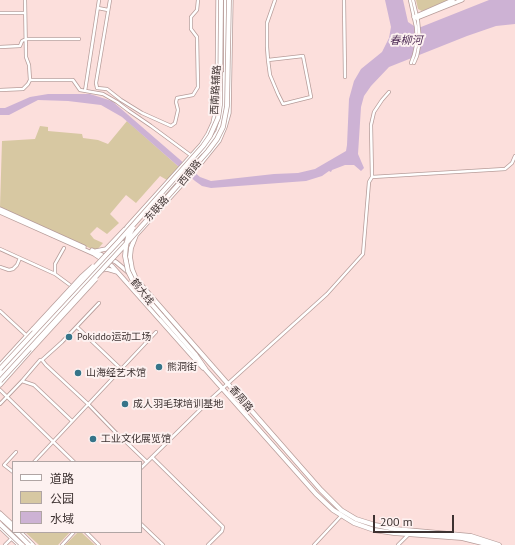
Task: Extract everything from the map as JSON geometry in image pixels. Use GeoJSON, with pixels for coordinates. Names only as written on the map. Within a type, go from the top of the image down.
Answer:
{"type":"FeatureCollection","features":[{"type":"Feature","properties":{"kind":"highway","name":"西南路"},"geometry":{"type":"LineString","coordinates":[[153,205],[189,161],[209,142],[218,125],[223,106],[225,0]]}},
{"type":"Feature","properties":{"kind":"highway","name":"西南路"},"geometry":{"type":"LineString","coordinates":[[136,236],[201,163],[206,150],[218,132],[224,112],[225,0]]}},
{"type":"Feature","properties":{"kind":"highway","name":"东联路"},"geometry":{"type":"LineString","coordinates":[[0,378],[106,260],[202,146],[213,130],[218,118],[220,105],[225,0]]}},
{"type":"Feature","properties":{"kind":"highway","name":"东联路"},"geometry":{"type":"LineString","coordinates":[[0,369],[106,260],[208,151],[220,133],[228,106],[225,0]]}},
{"type":"Feature","properties":{"kind":"highway"},"geometry":{"type":"LineString","coordinates":[[218,67],[223,79]]}},
{"type":"Feature","properties":{"kind":"highway","name":"鹤大线"},"geometry":{"type":"LineString","coordinates":[[153,205],[130,233],[126,246],[128,271],[132,280],[195,354],[206,370]]}},
{"type":"Feature","properties":{"kind":"highway"},"geometry":{"type":"LineString","coordinates":[[127,227],[136,236]]}},
{"type":"Feature","properties":{"kind":"highway","name":"鹤大线"},"geometry":{"type":"LineString","coordinates":[[136,236],[131,248],[131,263],[134,274],[140,286]]}},
{"type":"Feature","properties":{"kind":"highway","name":"香周路"},"geometry":{"type":"LineString","coordinates":[[140,286],[336,506],[348,514],[365,522],[385,528],[462,538],[490,545]]}},
{"type":"Feature","properties":{"kind":"highway","name":"香周路"},"geometry":{"type":"LineString","coordinates":[[206,370],[316,494],[341,516],[354,523],[374,530],[471,536],[499,545]]}},
{"type":"Feature","properties":{"kind":"highway"},"geometry":{"type":"LineString","coordinates":[[0,517],[12,528]]}},
{"type":"Feature","properties":{"kind":"highway"},"geometry":{"type":"LineString","coordinates":[[0,524],[22,545]]}},
{"type":"Feature","properties":{"kind":"highway"},"geometry":{"type":"LineString","coordinates":[[19,533],[30,545]]}},
{"type":"Feature","properties":{"kind":"main road","name":"西南路辅路"},"geometry":{"type":"LineString","coordinates":[[193,157],[205,140],[215,117],[217,105],[218,67],[225,0]]}},
{"type":"Feature","properties":{"kind":"main road"},"geometry":{"type":"LineString","coordinates":[[415,17],[453,0]]}},
{"type":"Feature","properties":{"kind":"main road"},"geometry":{"type":"LineString","coordinates":[[415,17],[462,0]]}},
{"type":"Feature","properties":{"kind":"main road"},"geometry":{"type":"LineString","coordinates":[[96,271],[97,261],[93,252],[106,249],[181,170]]}},
{"type":"Feature","properties":{"kind":"main road","name":"香周路"},"geometry":{"type":"LineString","coordinates":[[0,210],[93,252],[126,270],[140,286]]}},
{"type":"Feature","properties":{"kind":"main road"},"geometry":{"type":"LineString","coordinates":[[0,378],[121,243],[127,227]]}},
{"type":"Feature","properties":{"kind":"main road","name":"西南路"},"geometry":{"type":"LineString","coordinates":[[121,243],[136,236]]}},
{"type":"Feature","properties":{"kind":"main road"},"geometry":{"type":"LineString","coordinates":[[0,369],[1,364],[82,276],[106,260]]}},
{"type":"Feature","properties":{"kind":"main road"},"geometry":{"type":"LineString","coordinates":[[0,384],[92,284],[106,260]]}},
{"type":"Feature","properties":{"kind":"main road","name":"香周路"},"geometry":{"type":"LineString","coordinates":[[106,260],[206,370]]}},
{"type":"Feature","properties":{"kind":"main road"},"geometry":{"type":"LineString","coordinates":[[0,373],[76,290],[96,271],[107,269],[118,272]]}},
{"type":"Feature","properties":{"kind":"main road"},"geometry":{"type":"LineString","coordinates":[[22,353],[31,350]]}},
{"type":"Feature","properties":{"kind":"main road"},"geometry":{"type":"LineString","coordinates":[[0,513],[12,524]]}},
{"type":"Feature","properties":{"kind":"main road"},"geometry":{"type":"LineString","coordinates":[[0,527],[19,545]]}},
{"type":"Feature","properties":{"kind":"main road"},"geometry":{"type":"LineString","coordinates":[[19,533],[33,545]]}},
{"type":"Feature","properties":{"kind":"street"},"geometry":{"type":"LineString","coordinates":[[0,90],[23,89],[30,80],[29,65],[26,57],[26,0]]}},
{"type":"Feature","properties":{"kind":"street"},"geometry":{"type":"LineString","coordinates":[[85,91],[99,0]]}},
{"type":"Feature","properties":{"kind":"street"},"geometry":{"type":"LineString","coordinates":[[110,0],[96,83],[97,88],[107,89],[142,113],[171,126],[175,123],[178,110],[176,98],[193,95],[198,87],[197,37],[192,29],[192,16],[197,10],[198,0]]}},
{"type":"Feature","properties":{"kind":"street"},"geometry":{"type":"LineString","coordinates":[[268,60],[303,56],[311,97],[283,104],[270,74],[268,60],[267,46],[267,23],[275,0]]}},
{"type":"Feature","properties":{"kind":"street"},"geometry":{"type":"LineString","coordinates":[[344,0],[345,77]]}},
{"type":"Feature","properties":{"kind":"street"},"geometry":{"type":"LineString","coordinates":[[410,0],[420,40],[417,56],[413,63]]}},
{"type":"Feature","properties":{"kind":"street"},"geometry":{"type":"LineString","coordinates":[[413,0],[415,17]]}},
{"type":"Feature","properties":{"kind":"street"},"geometry":{"type":"LineString","coordinates":[[98,8],[108,10]]}},
{"type":"Feature","properties":{"kind":"street"},"geometry":{"type":"LineString","coordinates":[[0,13],[25,13]]}},
{"type":"Feature","properties":{"kind":"street"},"geometry":{"type":"LineString","coordinates":[[0,47],[20,46],[22,41],[26,39],[79,39]]}},
{"type":"Feature","properties":{"kind":"street"},"geometry":{"type":"LineString","coordinates":[[30,80],[70,79],[74,80],[80,90],[103,94],[147,123],[201,163]]}},
{"type":"Feature","properties":{"kind":"street"},"geometry":{"type":"LineString","coordinates":[[142,467],[222,388],[327,294],[364,254],[369,182],[372,177],[371,125],[374,112],[389,92]]}},
{"type":"Feature","properties":{"kind":"street"},"geometry":{"type":"LineString","coordinates":[[372,177],[505,169],[513,162],[515,156]]}},
{"type":"Feature","properties":{"kind":"street"},"geometry":{"type":"LineString","coordinates":[[55,274],[54,264],[64,248]]}},
{"type":"Feature","properties":{"kind":"street"},"geometry":{"type":"LineString","coordinates":[[0,249],[55,274],[76,290]]}},
{"type":"Feature","properties":{"kind":"street"},"geometry":{"type":"LineString","coordinates":[[0,267],[9,270],[13,269],[17,265],[20,258]]}},
{"type":"Feature","properties":{"kind":"street"},"geometry":{"type":"LineString","coordinates":[[0,404],[40,360],[42,360],[62,342],[100,303]]}},
{"type":"Feature","properties":{"kind":"street"},"geometry":{"type":"LineString","coordinates":[[0,311],[27,336]]}},
{"type":"Feature","properties":{"kind":"street"},"geometry":{"type":"LineString","coordinates":[[76,327],[121,369]]}},
{"type":"Feature","properties":{"kind":"street"},"geometry":{"type":"LineString","coordinates":[[35,461],[156,332]]}},
{"type":"Feature","properties":{"kind":"street"},"geometry":{"type":"LineString","coordinates":[[42,360],[147,462]]}},
{"type":"Feature","properties":{"kind":"street"},"geometry":{"type":"LineString","coordinates":[[22,381],[34,385],[72,421]]}},
{"type":"Feature","properties":{"kind":"street"},"geometry":{"type":"LineString","coordinates":[[0,390],[73,461]]}},
{"type":"Feature","properties":{"kind":"street"},"geometry":{"type":"LineString","coordinates":[[12,471],[4,465],[16,452]]}},
{"type":"Feature","properties":{"kind":"street"},"geometry":{"type":"LineString","coordinates":[[152,457],[223,528],[222,531],[208,545]]}},
{"type":"Feature","properties":{"kind":"street"},"geometry":{"type":"LineString","coordinates":[[314,545],[341,516]]}},
{"type":"Feature","properties":{"kind":"street"},"geometry":{"type":"LineString","coordinates":[[142,525],[163,545]]}},
{"type":"Feature","properties":{"kind":"street"},"geometry":{"type":"LineString","coordinates":[[398,545],[410,532]]}},
{"type":"Feature","properties":{"kind":"street"},"geometry":{"type":"LineString","coordinates":[[4,545],[17,533]]}},
{"type":"Feature","properties":{"kind":"street"},"geometry":{"type":"LineString","coordinates":[[62,545],[73,533]]}},
{"type":"Feature","properties":{"kind":"street"},"geometry":{"type":"LineString","coordinates":[[87,533],[99,545]]}},
{"type":"Feature","properties":{"kind":"green space"},"geometry":{"type":"Polygon","coordinates":[[[416,0],[449,0],[422,11],[418,9],[416,0]]]}},
{"type":"Feature","properties":{"kind":"green space"},"geometry":{"type":"Polygon","coordinates":[[[127,121],[179,167],[167,180],[160,176],[136,203],[126,195],[110,214],[119,223],[107,234],[97,227],[90,234],[94,239],[103,243],[96,251],[0,207],[2,141],[35,139],[40,126],[48,127],[48,131],[82,134],[83,138],[98,140],[108,144],[127,121]]]}},
{"type":"Feature","properties":{"kind":"green space"},"geometry":{"type":"Polygon","coordinates":[[[26,533],[69,533],[58,545],[39,545],[26,533]]]}},
{"type":"Feature","properties":{"kind":"green space"},"geometry":{"type":"Polygon","coordinates":[[[77,533],[82,533],[95,545],[65,545],[77,533]]]}},
{"type":"Feature","properties":{"kind":"water","name":"春柳河"},"geometry":{"type":"Polygon","coordinates":[[[385,0],[403,0],[408,22],[414,26],[421,27],[489,0],[515,0],[515,24],[496,26],[389,67],[371,86],[364,96],[361,107],[358,154],[364,168],[361,171],[354,165],[345,165],[332,170],[331,172],[329,171],[322,176],[306,181],[211,188],[202,186],[195,181],[122,117],[101,105],[68,101],[38,100],[9,115],[0,115],[0,108],[5,108],[30,97],[48,94],[90,94],[112,101],[200,177],[211,181],[274,174],[298,173],[315,169],[346,151],[349,99],[354,81],[361,69],[382,52],[389,38],[391,27],[385,0]]]}},
{"type":"Feature","properties":{"kind":"place","name":"Pokiddo运动工场"},"geometry":{"type":"Point","coordinates":[69,337]}},
{"type":"Feature","properties":{"kind":"place","name":"熊洞街"},"geometry":{"type":"Point","coordinates":[159,367]}},
{"type":"Feature","properties":{"kind":"place","name":"山海经艺术馆"},"geometry":{"type":"Point","coordinates":[78,373]}},
{"type":"Feature","properties":{"kind":"place","name":"成人羽毛球培训基地"},"geometry":{"type":"Point","coordinates":[125,404]}},
{"type":"Feature","properties":{"kind":"place","name":"工业文化展览馆"},"geometry":{"type":"Point","coordinates":[93,439]}}]}
